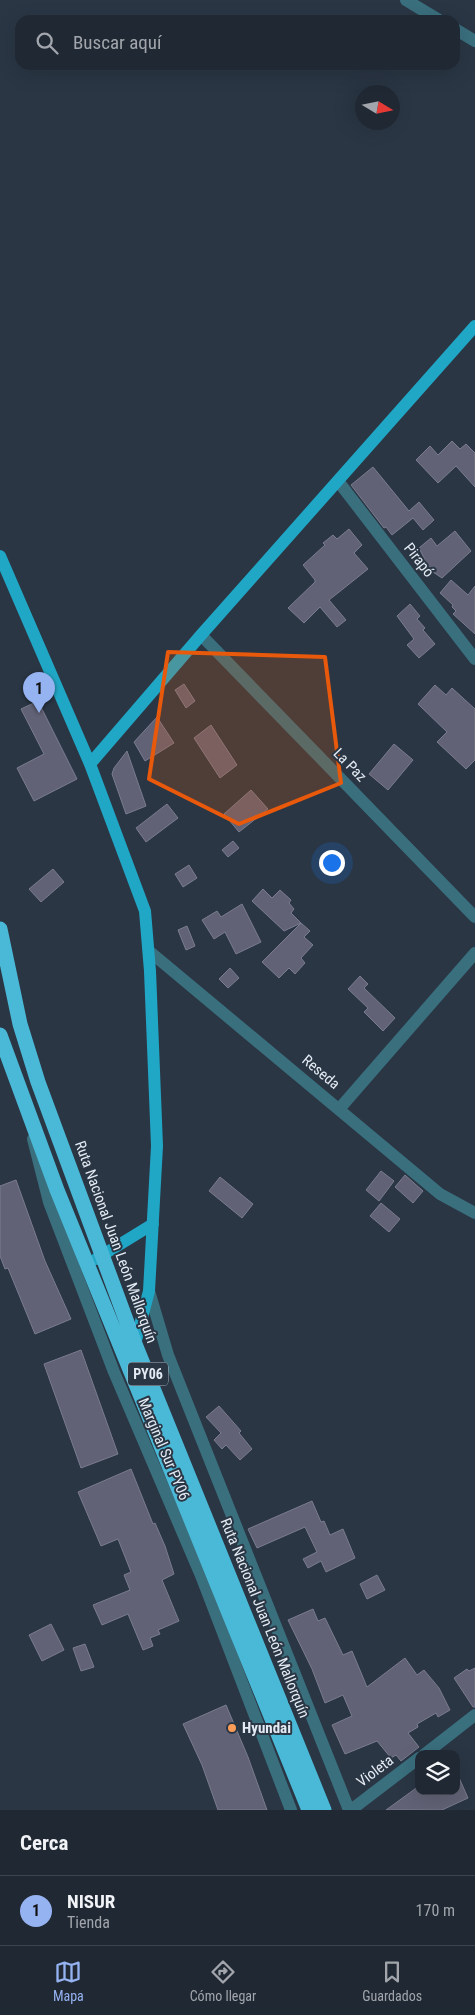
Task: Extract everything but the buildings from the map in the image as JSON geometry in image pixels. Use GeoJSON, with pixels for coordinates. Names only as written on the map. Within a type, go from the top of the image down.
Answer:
{"type":"FeatureCollection","features":[{"type":"Feature","properties":{"kind":"highway","name":"Ruta Nacional Juan León Mallorquín"},"geometry":{"type":"LineString","coordinates":[[0,928],[20,1024],[38,1082],[136,1344],[324,1810]]}},
{"type":"Feature","properties":{"kind":"highway","name":"Ruta Nacional Juan León Mallorquín"},"geometry":{"type":"LineString","coordinates":[[0,1035],[57,1190],[309,1810]]}},
{"type":"Feature","properties":{"kind":"main road"},"geometry":{"type":"LineString","coordinates":[[90,764],[201,635],[475,326]]}},
{"type":"Feature","properties":{"kind":"main road"},"geometry":{"type":"LineString","coordinates":[[0,556],[90,764],[145,911],[149,951],[157,1146],[149,1291],[136,1344]]}},
{"type":"Feature","properties":{"kind":"main road"},"geometry":{"type":"LineString","coordinates":[[88,1266],[103,1254],[153,1224]]}},
{"type":"Feature","properties":{"kind":"street"},"geometry":{"type":"LineString","coordinates":[[406,0],[422,4],[434,15]]}},
{"type":"Feature","properties":{"kind":"street"},"geometry":{"type":"LineString","coordinates":[[460,32],[475,41]]}},
{"type":"Feature","properties":{"kind":"street","name":"Pirapó"},"geometry":{"type":"LineString","coordinates":[[338,482],[474,655]]}},
{"type":"Feature","properties":{"kind":"street","name":"La Paz"},"geometry":{"type":"LineString","coordinates":[[201,635],[475,917]]}},
{"type":"Feature","properties":{"kind":"street","name":"Reseda"},"geometry":{"type":"LineString","coordinates":[[149,951],[340,1108],[440,1194],[475,1213]]}},
{"type":"Feature","properties":{"kind":"street"},"geometry":{"type":"LineString","coordinates":[[340,1108],[475,953]]}},
{"type":"Feature","properties":{"kind":"street","name":"Marginal Sur PY06"},"geometry":{"type":"LineString","coordinates":[[22,1096],[49,1202],[114,1372],[202,1578],[291,1810]]}},
{"type":"Feature","properties":{"kind":"street"},"geometry":{"type":"LineString","coordinates":[[149,1291],[168,1354],[350,1810]]}},
{"type":"Feature","properties":{"kind":"street"},"geometry":{"type":"LineString","coordinates":[[430,1750],[475,1715]]}},
{"type":"Feature","properties":{"kind":"street","name":"Violeta"},"geometry":{"type":"LineString","coordinates":[[350,1810],[415,1761]]}},
{"type":"Feature","properties":{"kind":"highlighted area"},"geometry":{"type":"Polygon","coordinates":[[[168,652],[325,657],[341,783],[239,824],[149,779],[168,652]]]}},
{"type":"Feature","properties":{"kind":"place","name":"NISUR"},"geometry":{"type":"Point","coordinates":[39,713]}},
{"type":"Feature","properties":{"kind":"place","name":"Hyundai"},"geometry":{"type":"Point","coordinates":[232,1728]}}]}
